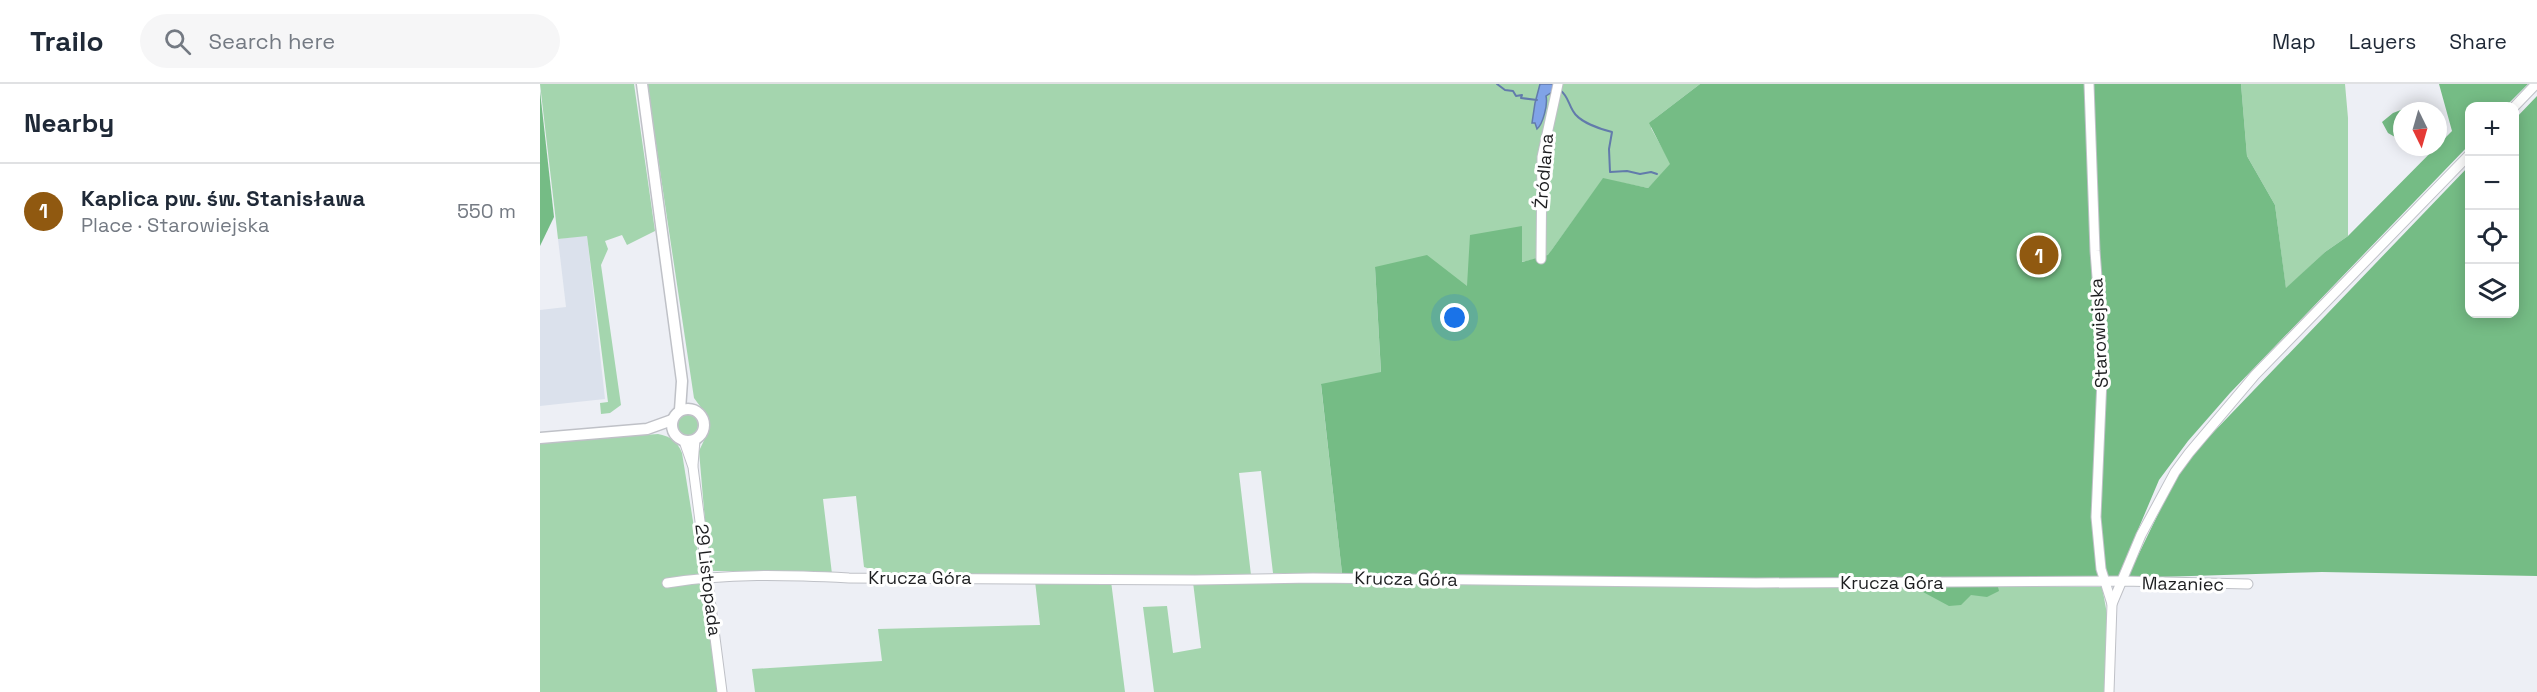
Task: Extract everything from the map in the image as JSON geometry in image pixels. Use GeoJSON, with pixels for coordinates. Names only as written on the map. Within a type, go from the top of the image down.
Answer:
{"type":"FeatureCollection","features":[{"type":"Feature","properties":{"kind":"main road"},"geometry":{"type":"LineString","coordinates":[[642,84],[686,409]]}},
{"type":"Feature","properties":{"kind":"main road"},"geometry":{"type":"LineString","coordinates":[[647,429],[672,420],[686,409]]}},
{"type":"Feature","properties":{"kind":"main road"},"geometry":{"type":"LineString","coordinates":[[540,438],[647,429],[673,432],[690,440],[702,433],[704,423],[700,414],[686,409]]}},
{"type":"Feature","properties":{"kind":"main road"},"geometry":{"type":"LineString","coordinates":[[672,420],[673,432]]}},
{"type":"Feature","properties":{"kind":"street","name":"Źródlana"},"geometry":{"type":"LineString","coordinates":[[1541,260],[1542,156],[1558,84]]}},
{"type":"Feature","properties":{"kind":"street","name":"Starowiejska"},"geometry":{"type":"LineString","coordinates":[[2089,84],[2095,250],[2103,356],[2096,517],[2104,581],[2112,604]]}},
{"type":"Feature","properties":{"kind":"street"},"geometry":{"type":"LineString","coordinates":[[2519,102],[2536,84]]}},
{"type":"Feature","properties":{"kind":"street"},"geometry":{"type":"LineString","coordinates":[[2123,582],[2141,535],[2162,493],[2189,453],[2256,375],[2467,156]]}},
{"type":"Feature","properties":{"kind":"street","name":"29 Listopada"},"geometry":{"type":"LineString","coordinates":[[690,440],[722,692]]}},
{"type":"Feature","properties":{"kind":"street","name":"Krucza Góra"},"geometry":{"type":"LineString","coordinates":[[667,583],[707,577],[793,575],[849,578],[1184,580],[1313,578],[1766,583],[2123,582]]}},
{"type":"Feature","properties":{"kind":"street","name":"Mazaniec"},"geometry":{"type":"LineString","coordinates":[[2109,692],[2112,604],[2123,582],[2248,584]]}},
{"type":"Feature","properties":{"kind":"shaded area"},"geometry":{"type":"Polygon","coordinates":[[[587,235],[605,399],[540,406],[540,310],[566,307],[558,239],[587,235]]]}},
{"type":"Feature","properties":{"kind":"green space"},"geometry":{"type":"Polygon","coordinates":[[[540,84],[634,84],[655,231],[627,245],[622,235],[605,241],[608,249],[601,265],[621,405],[610,413],[601,414],[600,403],[608,402],[587,236],[558,239],[540,84]]]}},
{"type":"Feature","properties":{"kind":"green space"},"geometry":{"type":"Polygon","coordinates":[[[647,84],[1700,84],[1653,120],[1651,128],[1671,164],[1648,188],[1603,179],[1551,251],[1550,256],[1521,262],[1522,226],[1467,286],[1375,267],[1381,373],[1321,385],[1342,573],[1273,573],[1261,471],[1239,473],[1251,575],[1195,577],[888,575],[864,567],[856,496],[823,499],[832,574],[786,571],[713,571],[708,556],[699,451],[708,432],[708,417],[694,398],[647,84]]]}},
{"type":"Feature","properties":{"kind":"green space"},"geometry":{"type":"Polygon","coordinates":[[[1700,84],[2241,84],[2247,156],[2275,205],[2286,288],[2325,252],[2348,236],[2427,156],[2447,156],[2447,136],[2452,131],[2447,113],[2447,102],[2444,102],[2439,84],[2528,84],[2510,102],[2465,102],[2465,149],[2230,393],[2188,441],[2159,480],[2118,577],[2086,583],[1342,573],[1321,384],[1381,372],[1375,267],[1427,255],[1467,286],[1470,235],[1522,226],[1522,262],[1548,255],[1603,178],[1648,188],[1670,164],[1649,123],[1700,84]]]}},
{"type":"Feature","properties":{"kind":"green space"},"geometry":{"type":"Polygon","coordinates":[[[2241,84],[2345,84],[2348,118],[2348,236],[2325,252],[2286,289],[2275,205],[2247,156],[2241,84]]]}},
{"type":"Feature","properties":{"kind":"green space"},"geometry":{"type":"Polygon","coordinates":[[[540,91],[554,217],[540,246],[540,91]]]}},
{"type":"Feature","properties":{"kind":"green space"},"geometry":{"type":"Polygon","coordinates":[[[2537,96],[2537,576],[2322,572],[2127,578],[2182,465],[2465,170],[2465,318],[2519,318],[2519,115],[2537,96]]]}},
{"type":"Feature","properties":{"kind":"green space"},"geometry":{"type":"Polygon","coordinates":[[[2393,113],[2393,136],[2388,133],[2382,122],[2393,113]]]}},
{"type":"Feature","properties":{"kind":"green space"},"geometry":{"type":"Polygon","coordinates":[[[687,414],[695,417],[698,425],[695,433],[687,436],[679,433],[676,425],[679,417],[687,414]]]}},
{"type":"Feature","properties":{"kind":"green space"},"geometry":{"type":"Polygon","coordinates":[[[658,434],[673,440],[682,453],[706,602],[717,692],[540,692],[540,443],[658,434]]]}},
{"type":"Feature","properties":{"kind":"green space"},"geometry":{"type":"Polygon","coordinates":[[[1035,581],[1111,581],[1125,692],[755,692],[752,669],[882,661],[878,629],[1040,625],[1035,581]]]}},
{"type":"Feature","properties":{"kind":"green space"},"geometry":{"type":"Polygon","coordinates":[[[1193,582],[2102,587],[2107,614],[2105,692],[1154,692],[1143,607],[1167,606],[1173,653],[1201,648],[1193,582]]]}},
{"type":"Feature","properties":{"kind":"green space"},"geometry":{"type":"Polygon","coordinates":[[[1924,586],[1998,587],[1999,591],[1987,597],[1971,595],[1961,605],[1949,606],[1923,592],[1924,586]]]}},
{"type":"Feature","properties":{"kind":"water"},"geometry":{"type":"Polygon","coordinates":[[[1540,84],[1553,84],[1552,92],[1546,96],[1544,114],[1537,129],[1535,123],[1532,123],[1540,84]]]}},
{"type":"Feature","properties":{"kind":"waterway"},"geometry":{"type":"LineString","coordinates":[[1497,84],[1505,90],[1513,91],[1516,96],[1522,95],[1521,98],[1537,100]]}},
{"type":"Feature","properties":{"kind":"waterway"},"geometry":{"type":"LineString","coordinates":[[1560,90],[1576,115],[1585,122],[1612,132],[1609,149],[1610,172],[1657,174]]}},
{"type":"Feature","properties":{"kind":"place","name":"Kaplica pw. św. Stanisława"},"geometry":{"type":"Point","coordinates":[2039,255]}}]}
